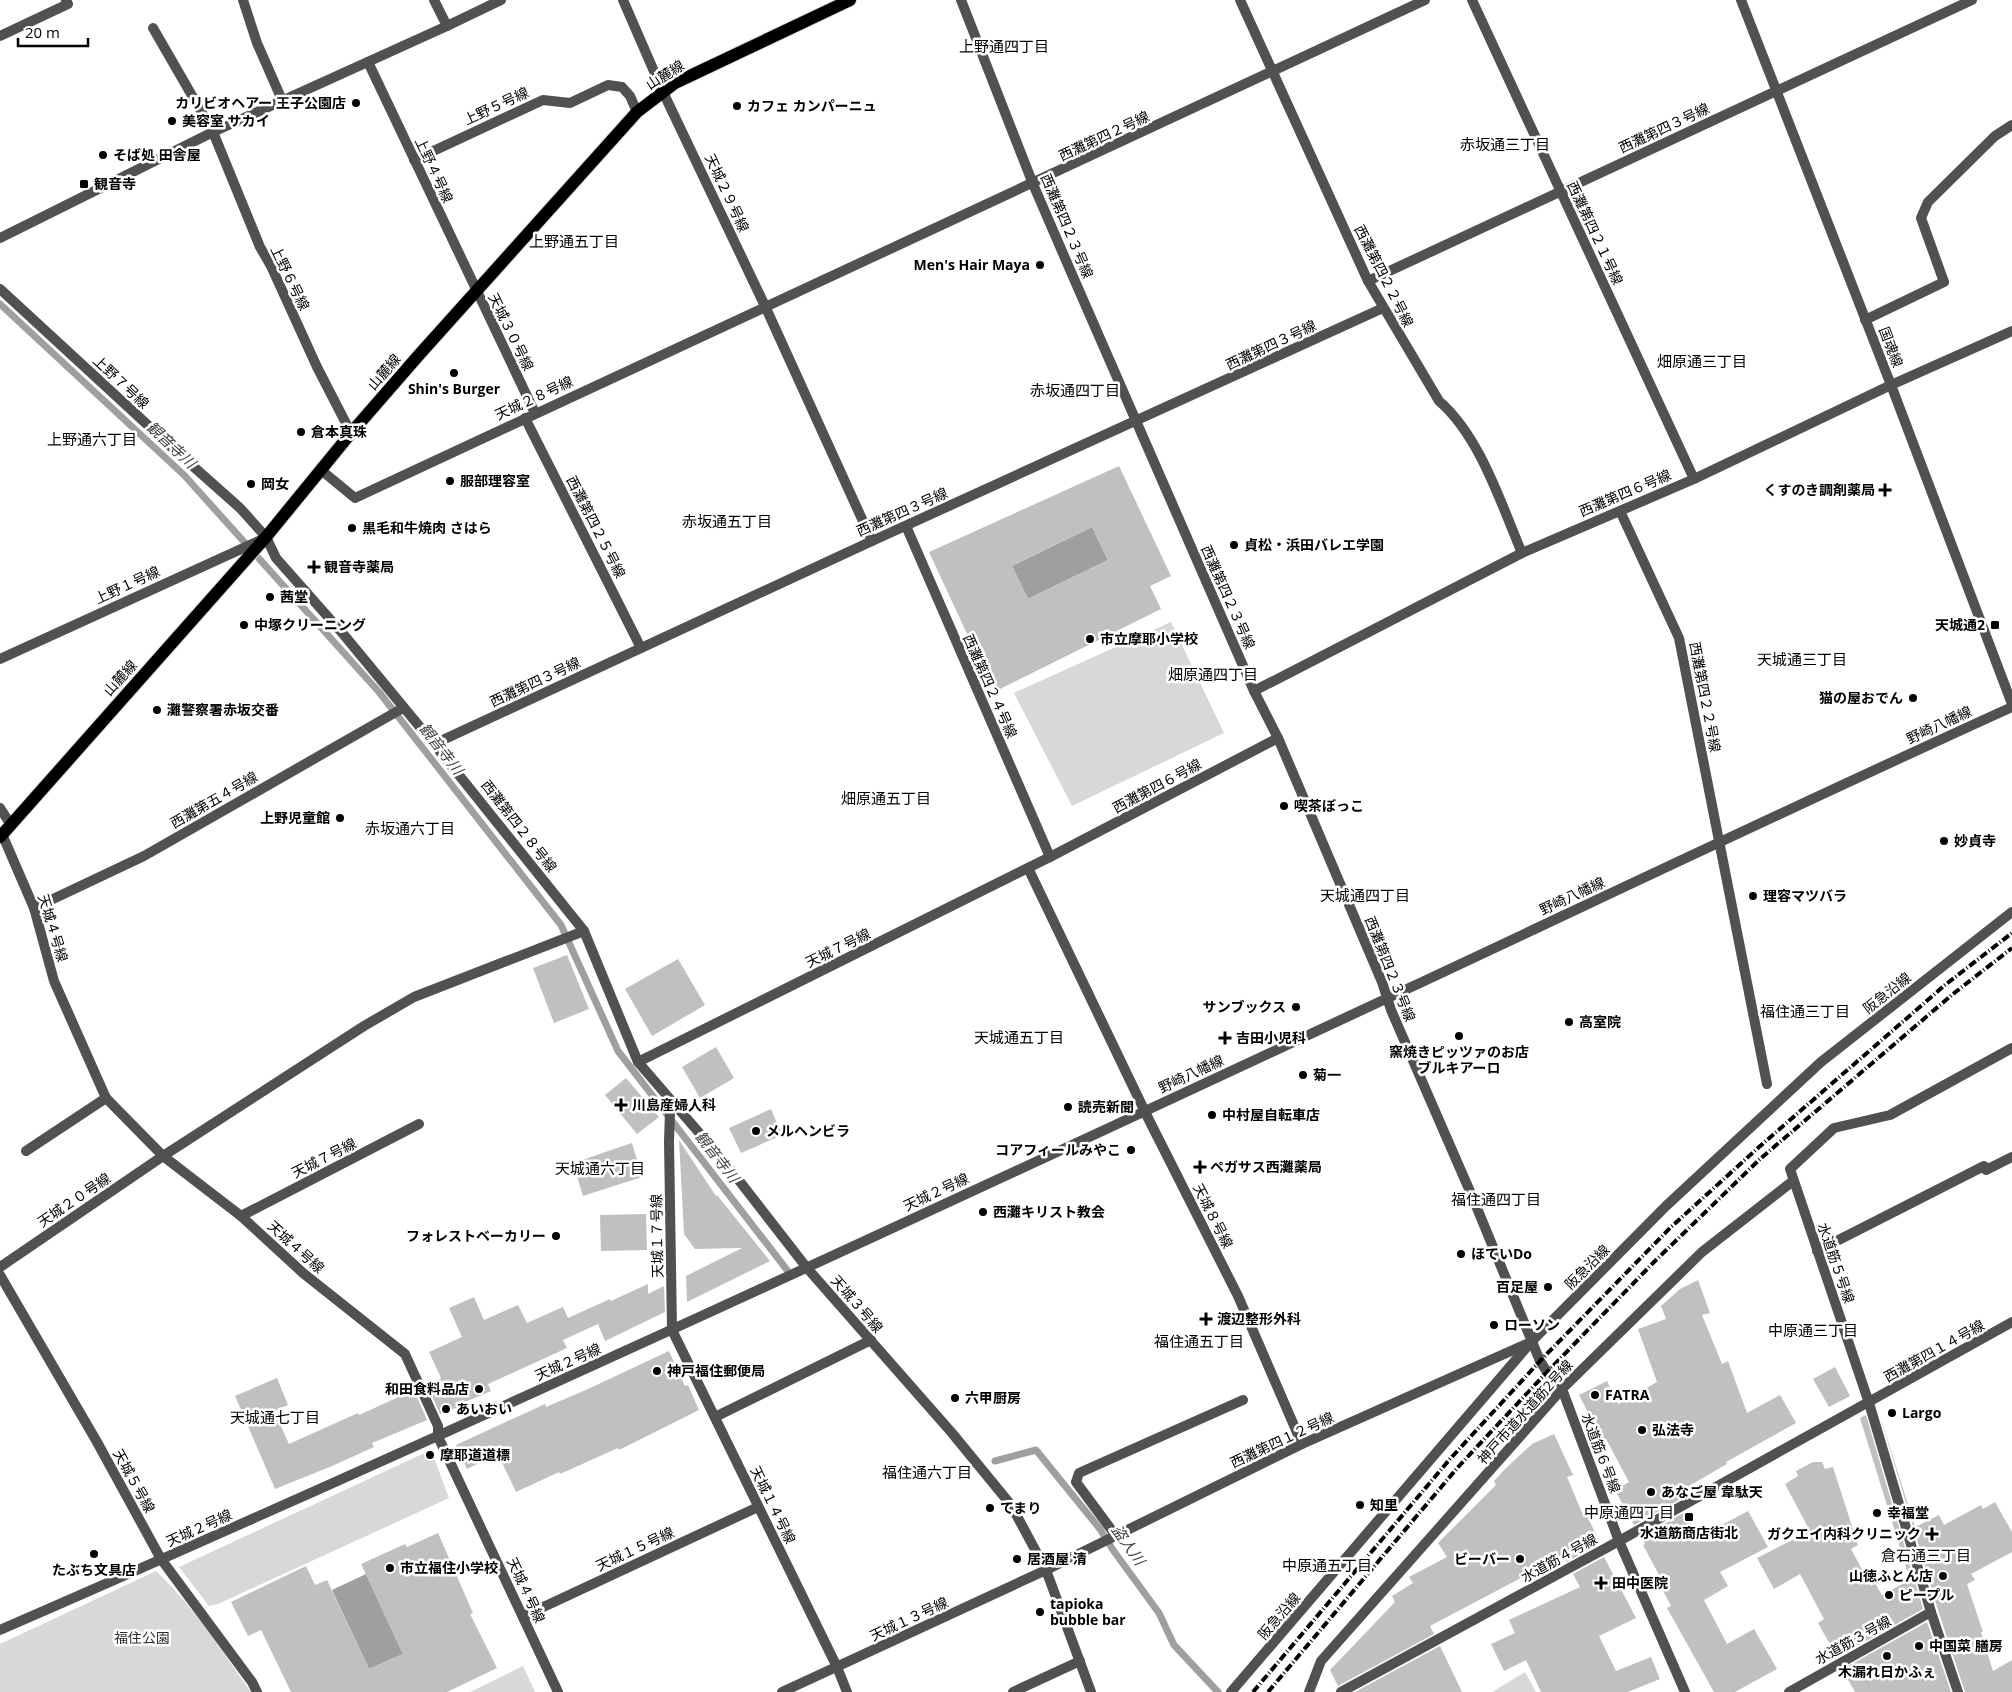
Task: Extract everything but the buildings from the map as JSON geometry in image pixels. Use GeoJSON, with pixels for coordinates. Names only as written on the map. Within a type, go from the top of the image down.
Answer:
{"type":"FeatureCollection","features":[{"type":"Feature","properties":{"kind":"main road","name":"山麓線"},"geometry":{"type":"LineString","coordinates":[[4,832],[264,538],[351,433],[476,290],[636,112],[675,83],[850,0]]}},
{"type":"Feature","properties":{"kind":"street"},"geometry":{"type":"LineString","coordinates":[[0,36],[68,4],[66,0]]}},
{"type":"Feature","properties":{"kind":"street"},"geometry":{"type":"LineString","coordinates":[[243,0],[257,43],[282,100]]}},
{"type":"Feature","properties":{"kind":"street"},"geometry":{"type":"LineString","coordinates":[[434,0],[447,26]]}},
{"type":"Feature","properties":{"kind":"street"},"geometry":{"type":"LineString","coordinates":[[0,238],[213,132],[501,0]]}},
{"type":"Feature","properties":{"kind":"street","name":"天城２９号線"},"geometry":{"type":"LineString","coordinates":[[623,0],[664,92],[765,306]]}},
{"type":"Feature","properties":{"kind":"street","name":"西灘第四２３号線"},"geometry":{"type":"LineString","coordinates":[[961,0],[1033,184],[1254,691],[1278,738],[1532,1341],[1547,1372],[1562,1389]]}},
{"type":"Feature","properties":{"kind":"street","name":"西灘第四２２号線"},"geometry":{"type":"LineString","coordinates":[[1240,0],[1368,281],[1439,401],[1453,413],[1485,465],[1522,553]]}},
{"type":"Feature","properties":{"kind":"street","name":"西灘第四２号線"},"geometry":{"type":"LineString","coordinates":[[765,306],[1033,184],[1425,0]]}},
{"type":"Feature","properties":{"kind":"street","name":"西灘第四２１号線"},"geometry":{"type":"LineString","coordinates":[[1472,0],[1694,479]]}},
{"type":"Feature","properties":{"kind":"street","name":"国魂線"},"geometry":{"type":"LineString","coordinates":[[1741,0],[1891,385],[2012,706]]}},
{"type":"Feature","properties":{"kind":"street","name":"西灘第四３号線"},"geometry":{"type":"LineString","coordinates":[[1368,281],[1972,0]]}},
{"type":"Feature","properties":{"kind":"street","name":"上野６号線"},"geometry":{"type":"LineString","coordinates":[[153,28],[213,132],[260,247],[271,266],[317,367],[351,433]]}},
{"type":"Feature","properties":{"kind":"street","name":"上野４号線"},"geometry":{"type":"LineString","coordinates":[[368,62],[476,290]]}},
{"type":"Feature","properties":{"kind":"street","name":"上野５号線"},"geometry":{"type":"LineString","coordinates":[[414,160],[542,100],[570,103],[608,85],[622,87],[630,96],[636,112]]}},
{"type":"Feature","properties":{"kind":"street"},"geometry":{"type":"LineString","coordinates":[[1866,320],[1944,282],[1921,218],[1928,202],[1995,136],[2012,125]]}},
{"type":"Feature","properties":{"kind":"street","name":"上野７号線"},"geometry":{"type":"LineString","coordinates":[[0,288],[176,452],[240,508],[264,538]]}},
{"type":"Feature","properties":{"kind":"street","name":"天城３０号線"},"geometry":{"type":"LineString","coordinates":[[476,290],[535,413]]}},
{"type":"Feature","properties":{"kind":"street"},"geometry":{"type":"LineString","coordinates":[[765,306],[872,541]]}},
{"type":"Feature","properties":{"kind":"street","name":"天城２８号線"},"geometry":{"type":"LineString","coordinates":[[321,470],[354,498],[765,306]]}},
{"type":"Feature","properties":{"kind":"street","name":"西灘第四３号線"},"geometry":{"type":"LineString","coordinates":[[434,744],[872,541],[1383,308]]}},
{"type":"Feature","properties":{"kind":"street","name":"西灘第四６号線"},"geometry":{"type":"LineString","coordinates":[[1254,691],[1522,553],[1694,479],[1891,385],[2012,331]]}},
{"type":"Feature","properties":{"kind":"street","name":"西灘第四２５号線"},"geometry":{"type":"LineString","coordinates":[[525,418],[641,648]]}},
{"type":"Feature","properties":{"kind":"street","name":"西灘第四２２号線"},"geometry":{"type":"LineString","coordinates":[[1620,511],[1679,638],[1767,1084]]}},
{"type":"Feature","properties":{"kind":"street","name":"西灘第四２４号線"},"geometry":{"type":"LineString","coordinates":[[906,526],[1050,857]]}},
{"type":"Feature","properties":{"kind":"street","name":"上野１号線"},"geometry":{"type":"LineString","coordinates":[[0,659],[264,538]]}},
{"type":"Feature","properties":{"kind":"street","name":"西灘第四２８号線"},"geometry":{"type":"LineString","coordinates":[[264,538],[276,558],[344,635],[402,708],[434,744],[580,932],[638,1062]]}},
{"type":"Feature","properties":{"kind":"street","name":"野崎八幡線"},"geometry":{"type":"LineString","coordinates":[[1144,1111],[1719,841],[2012,706]]}},
{"type":"Feature","properties":{"kind":"street","name":"西灘第五４号線"},"geometry":{"type":"LineString","coordinates":[[34,908],[144,856],[402,708]]}},
{"type":"Feature","properties":{"kind":"street","name":"西灘第四６号線"},"geometry":{"type":"LineString","coordinates":[[1050,857],[1278,738]]}},
{"type":"Feature","properties":{"kind":"street","name":"天城４号線"},"geometry":{"type":"LineString","coordinates":[[0,808],[4,832],[34,908],[54,981],[106,1098],[163,1156],[241,1216],[303,1273],[405,1354],[438,1426],[438,1436],[558,1692]]}},
{"type":"Feature","properties":{"kind":"street","name":"天城７号線"},"geometry":{"type":"LineString","coordinates":[[638,1062],[1050,857]]}},
{"type":"Feature","properties":{"kind":"street","name":"天城８号線"},"geometry":{"type":"LineString","coordinates":[[1028,868],[1144,1111],[1238,1296],[1302,1444]]}},
{"type":"Feature","properties":{"kind":"street","name":"阪急沿線"},"geometry":{"type":"LineString","coordinates":[[1232,1691],[1532,1341],[1666,1206],[1822,1062],[2012,912]]}},
{"type":"Feature","properties":{"kind":"street","name":"天城２０号線"},"geometry":{"type":"LineString","coordinates":[[0,1267],[163,1156],[364,1026],[414,997],[580,932]]}},
{"type":"Feature","properties":{"kind":"street"},"geometry":{"type":"LineString","coordinates":[[1793,1180],[1790,1169],[1834,1128],[1890,1114],[2012,1048]]}},
{"type":"Feature","properties":{"kind":"street","name":"天城３号線"},"geometry":{"type":"LineString","coordinates":[[638,1062],[672,1108],[727,1165],[807,1268],[952,1433],[1011,1505],[1046,1570],[1091,1692]]}},
{"type":"Feature","properties":{"kind":"street"},"geometry":{"type":"LineString","coordinates":[[26,1151],[106,1098]]}},
{"type":"Feature","properties":{"kind":"street","name":"天城１７号線"},"geometry":{"type":"LineString","coordinates":[[672,1108],[672,1330]]}},
{"type":"Feature","properties":{"kind":"street","name":"天城２号線"},"geometry":{"type":"LineString","coordinates":[[0,1630],[672,1330],[1144,1111]]}},
{"type":"Feature","properties":{"kind":"street","name":"天城７号線"},"geometry":{"type":"LineString","coordinates":[[241,1216],[419,1124]]}},
{"type":"Feature","properties":{"kind":"street"},"geometry":{"type":"LineString","coordinates":[[1817,1251],[1985,1168],[2012,1157]]}},
{"type":"Feature","properties":{"kind":"street","name":"水道筋５号線"},"geometry":{"type":"LineString","coordinates":[[1793,1180],[1870,1407],[1931,1612],[1958,1692]]}},
{"type":"Feature","properties":{"kind":"street","name":"神戸市道水道筋2号線"},"geometry":{"type":"LineString","coordinates":[[1309,1692],[1321,1662],[1562,1389],[1702,1252],[1793,1180]]}},
{"type":"Feature","properties":{"kind":"street","name":"天城５号線"},"geometry":{"type":"LineString","coordinates":[[1,1282],[97,1442],[161,1559],[252,1682],[257,1692]]}},
{"type":"Feature","properties":{"kind":"street","name":"西灘第四１４号線"},"geometry":{"type":"LineString","coordinates":[[1870,1407],[2012,1322]]}},
{"type":"Feature","properties":{"kind":"street","name":"天城１４号線"},"geometry":{"type":"LineString","coordinates":[[672,1330],[837,1667],[847,1692]]}},
{"type":"Feature","properties":{"kind":"street"},"geometry":{"type":"LineString","coordinates":[[715,1417],[871,1340]]}},
{"type":"Feature","properties":{"kind":"street","name":"西灘第四１２号線"},"geometry":{"type":"LineString","coordinates":[[1046,1570],[1302,1444],[1532,1341]]}},
{"type":"Feature","properties":{"kind":"street","name":"水道筋６号線"},"geometry":{"type":"LineString","coordinates":[[1562,1389],[1619,1541],[1685,1692]]}},
{"type":"Feature","properties":{"kind":"street"},"geometry":{"type":"LineString","coordinates":[[1115,1536],[1076,1482],[1079,1473],[1243,1400]]}},
{"type":"Feature","properties":{"kind":"street","name":"水道筋４号線"},"geometry":{"type":"LineString","coordinates":[[1341,1692],[1870,1407]]}},
{"type":"Feature","properties":{"kind":"street","name":"天城１５号線"},"geometry":{"type":"LineString","coordinates":[[524,1616],[758,1507]]}},
{"type":"Feature","properties":{"kind":"street","name":"天城１３号線"},"geometry":{"type":"LineString","coordinates":[[782,1692],[1046,1570]]}},
{"type":"Feature","properties":{"kind":"street","name":"水道筋３号線"},"geometry":{"type":"LineString","coordinates":[[1789,1692],[1931,1612]]}},
{"type":"Feature","properties":{"kind":"street"},"geometry":{"type":"LineString","coordinates":[[1013,1692],[1080,1662]]}},
{"type":"Feature","properties":{"kind":"green space"},"geometry":{"type":"Polygon","coordinates":[[[1171,622],[1224,733],[1072,806],[1014,693],[1171,622]]]}},
{"type":"Feature","properties":{"kind":"green space"},"geometry":{"type":"Polygon","coordinates":[[[431,1450],[449,1498],[218,1604],[209,1606],[179,1567],[431,1450]]]}},
{"type":"Feature","properties":{"kind":"green space","name":"福住公園"},"geometry":{"type":"Polygon","coordinates":[[[156,1571],[195,1614],[251,1692],[0,1692],[0,1644],[156,1571]]]}},
{"type":"Feature","properties":{"kind":"green space"},"geometry":{"type":"Polygon","coordinates":[[[523,1666],[535,1692],[470,1692],[523,1666]]]}},
{"type":"Feature","properties":{"kind":"green space"},"geometry":{"type":"Polygon","coordinates":[[[1525,1672],[1536,1692],[1492,1692],[1525,1672]]]}},
{"type":"Feature","properties":{"kind":"shaded area"},"geometry":{"type":"Polygon","coordinates":[[[1092,527],[1108,560],[1028,599],[1012,566],[1092,527]]]}},
{"type":"Feature","properties":{"kind":"shaded area"},"geometry":{"type":"Polygon","coordinates":[[[366,1574],[403,1654],[369,1669],[332,1590],[366,1574]]]}},
{"type":"Feature","properties":{"kind":"waterway","name":"観音寺川"},"geometry":{"type":"LineString","coordinates":[[0,304],[184,475],[379,692],[561,925],[618,1051],[787,1270]]}},
{"type":"Feature","properties":{"kind":"waterway","name":"盗人川"},"geometry":{"type":"LineString","coordinates":[[995,1461],[1036,1450],[1100,1529],[1159,1613],[1174,1645],[1218,1692]]}},
{"type":"Feature","properties":{"kind":"railway"},"geometry":{"type":"LineString","coordinates":[[1253,1692],[1450,1459],[1540,1361],[1670,1228],[1759,1147],[1945,985],[2012,933]]}},
{"type":"Feature","properties":{"kind":"railway"},"geometry":{"type":"LineString","coordinates":[[1268,1692],[1459,1466],[1655,1261],[1760,1159],[1953,994],[2012,948]]}},
{"type":"Feature","properties":{"kind":"place","name":"カリビオヘアー 王子公園店"},"geometry":{"type":"Point","coordinates":[356,103]}},
{"type":"Feature","properties":{"kind":"place","name":"カフェ カンパーニュ"},"geometry":{"type":"Point","coordinates":[737,106]}},
{"type":"Feature","properties":{"kind":"place","name":"美容室 サカイ"},"geometry":{"type":"Point","coordinates":[172,121]}},
{"type":"Feature","properties":{"kind":"place","name":"そば処 田舎屋"},"geometry":{"type":"Point","coordinates":[103,155]}},
{"type":"Feature","properties":{"kind":"place","name":"観音寺"},"geometry":{"type":"Point","coordinates":[84,184]}},
{"type":"Feature","properties":{"kind":"place","name":"Men's Hair Maya"},"geometry":{"type":"Point","coordinates":[1040,265]}},
{"type":"Feature","properties":{"kind":"place","name":"Shin's Burger"},"geometry":{"type":"Point","coordinates":[454,373]}},
{"type":"Feature","properties":{"kind":"place","name":"倉本真珠"},"geometry":{"type":"Point","coordinates":[301,432]}},
{"type":"Feature","properties":{"kind":"place","name":"服部理容室"},"geometry":{"type":"Point","coordinates":[450,481]}},
{"type":"Feature","properties":{"kind":"place","name":"岡女"},"geometry":{"type":"Point","coordinates":[251,484]}},
{"type":"Feature","properties":{"kind":"place","name":"くすのき調剤薬局"},"geometry":{"type":"Point","coordinates":[1885,490]}},
{"type":"Feature","properties":{"kind":"place","name":"黒毛和牛焼肉 さはら"},"geometry":{"type":"Point","coordinates":[352,528]}},
{"type":"Feature","properties":{"kind":"place","name":"貞松・浜田バレエ学園"},"geometry":{"type":"Point","coordinates":[1234,545]}},
{"type":"Feature","properties":{"kind":"place","name":"観音寺薬局"},"geometry":{"type":"Point","coordinates":[314,567]}},
{"type":"Feature","properties":{"kind":"place","name":"茜堂"},"geometry":{"type":"Point","coordinates":[270,597]}},
{"type":"Feature","properties":{"kind":"place","name":"中塚クリーニング"},"geometry":{"type":"Point","coordinates":[244,625]}},
{"type":"Feature","properties":{"kind":"place","name":"天城通2"},"geometry":{"type":"Point","coordinates":[1995,625]}},
{"type":"Feature","properties":{"kind":"place","name":"市立摩耶小学校"},"geometry":{"type":"Point","coordinates":[1090,639]}},
{"type":"Feature","properties":{"kind":"place","name":"猫の屋おでん"},"geometry":{"type":"Point","coordinates":[1913,698]}},
{"type":"Feature","properties":{"kind":"place","name":"灘警察署赤坂交番"},"geometry":{"type":"Point","coordinates":[157,710]}},
{"type":"Feature","properties":{"kind":"place","name":"喫茶ぼっこ"},"geometry":{"type":"Point","coordinates":[1284,806]}},
{"type":"Feature","properties":{"kind":"place","name":"上野児童館"},"geometry":{"type":"Point","coordinates":[340,818]}},
{"type":"Feature","properties":{"kind":"place","name":"妙貞寺"},"geometry":{"type":"Point","coordinates":[1944,841]}},
{"type":"Feature","properties":{"kind":"place","name":"理容マツバラ"},"geometry":{"type":"Point","coordinates":[1753,896]}},
{"type":"Feature","properties":{"kind":"place","name":"サンブックス"},"geometry":{"type":"Point","coordinates":[1296,1007]}},
{"type":"Feature","properties":{"kind":"place","name":"高室院"},"geometry":{"type":"Point","coordinates":[1569,1022]}},
{"type":"Feature","properties":{"kind":"place","name":"窯焼きピッツァのお店 ブルキアーロ"},"geometry":{"type":"Point","coordinates":[1459,1036]}},
{"type":"Feature","properties":{"kind":"place","name":"吉田小児科"},"geometry":{"type":"Point","coordinates":[1225,1038]}},
{"type":"Feature","properties":{"kind":"place","name":"菊一"},"geometry":{"type":"Point","coordinates":[1303,1075]}},
{"type":"Feature","properties":{"kind":"place","name":"川島産婦人科"},"geometry":{"type":"Point","coordinates":[621,1105]}},
{"type":"Feature","properties":{"kind":"place","name":"読売新聞"},"geometry":{"type":"Point","coordinates":[1068,1107]}},
{"type":"Feature","properties":{"kind":"place","name":"中村屋自転車店"},"geometry":{"type":"Point","coordinates":[1212,1115]}},
{"type":"Feature","properties":{"kind":"place","name":"メルヘンビラ"},"geometry":{"type":"Point","coordinates":[756,1131]}},
{"type":"Feature","properties":{"kind":"place","name":"コアフィールみやこ"},"geometry":{"type":"Point","coordinates":[1131,1150]}},
{"type":"Feature","properties":{"kind":"place","name":"ペガサス西灘薬局"},"geometry":{"type":"Point","coordinates":[1200,1167]}},
{"type":"Feature","properties":{"kind":"place","name":"西灘キリスト教会"},"geometry":{"type":"Point","coordinates":[983,1212]}},
{"type":"Feature","properties":{"kind":"place","name":"フォレストベーカリー"},"geometry":{"type":"Point","coordinates":[556,1236]}},
{"type":"Feature","properties":{"kind":"place","name":"ほていDo"},"geometry":{"type":"Point","coordinates":[1461,1254]}},
{"type":"Feature","properties":{"kind":"place","name":"百足屋"},"geometry":{"type":"Point","coordinates":[1548,1287]}},
{"type":"Feature","properties":{"kind":"place","name":"渡辺整形外科"},"geometry":{"type":"Point","coordinates":[1206,1319]}},
{"type":"Feature","properties":{"kind":"place","name":"ローソン"},"geometry":{"type":"Point","coordinates":[1494,1325]}},
{"type":"Feature","properties":{"kind":"place","name":"神戸福住郵便局"},"geometry":{"type":"Point","coordinates":[657,1371]}},
{"type":"Feature","properties":{"kind":"place","name":"和田食料品店"},"geometry":{"type":"Point","coordinates":[479,1389]}},
{"type":"Feature","properties":{"kind":"place","name":"FATRA"},"geometry":{"type":"Point","coordinates":[1595,1395]}},
{"type":"Feature","properties":{"kind":"place","name":"六甲厨房"},"geometry":{"type":"Point","coordinates":[955,1398]}},
{"type":"Feature","properties":{"kind":"place","name":"あいおい"},"geometry":{"type":"Point","coordinates":[446,1409]}},
{"type":"Feature","properties":{"kind":"place","name":"Largo"},"geometry":{"type":"Point","coordinates":[1892,1413]}},
{"type":"Feature","properties":{"kind":"place","name":"弘法寺"},"geometry":{"type":"Point","coordinates":[1642,1430]}},
{"type":"Feature","properties":{"kind":"place","name":"摩耶道道標"},"geometry":{"type":"Point","coordinates":[430,1455]}},
{"type":"Feature","properties":{"kind":"place","name":"あなご屋 韋駄天"},"geometry":{"type":"Point","coordinates":[1651,1492]}},
{"type":"Feature","properties":{"kind":"place","name":"知里"},"geometry":{"type":"Point","coordinates":[1360,1505]}},
{"type":"Feature","properties":{"kind":"place","name":"てまり"},"geometry":{"type":"Point","coordinates":[990,1508]}},
{"type":"Feature","properties":{"kind":"place","name":"幸福堂"},"geometry":{"type":"Point","coordinates":[1877,1513]}},
{"type":"Feature","properties":{"kind":"place","name":"水道筋商店街北"},"geometry":{"type":"Point","coordinates":[1689,1517]}},
{"type":"Feature","properties":{"kind":"place","name":"ガクエイ内科クリニック"},"geometry":{"type":"Point","coordinates":[1932,1534]}},
{"type":"Feature","properties":{"kind":"place","name":"たぶち文具店"},"geometry":{"type":"Point","coordinates":[94,1554]}},
{"type":"Feature","properties":{"kind":"place","name":"居酒屋 清"},"geometry":{"type":"Point","coordinates":[1017,1559]}},
{"type":"Feature","properties":{"kind":"place","name":"ビーバー"},"geometry":{"type":"Point","coordinates":[1520,1559]}},
{"type":"Feature","properties":{"kind":"place","name":"市立福住小学校"},"geometry":{"type":"Point","coordinates":[390,1568]}},
{"type":"Feature","properties":{"kind":"place","name":"山徳ふとん店"},"geometry":{"type":"Point","coordinates":[1943,1576]}},
{"type":"Feature","properties":{"kind":"place","name":"田中医院"},"geometry":{"type":"Point","coordinates":[1601,1583]}},
{"type":"Feature","properties":{"kind":"place","name":"ピープル"},"geometry":{"type":"Point","coordinates":[1889,1595]}},
{"type":"Feature","properties":{"kind":"place","name":"tapioka bubble bar"},"geometry":{"type":"Point","coordinates":[1040,1612]}},
{"type":"Feature","properties":{"kind":"place","name":"中国菜 膳房"},"geometry":{"type":"Point","coordinates":[1919,1646]}},
{"type":"Feature","properties":{"kind":"place","name":"木漏れ日かふぇ"},"geometry":{"type":"Point","coordinates":[1887,1656]}},
{"type":"Feature","properties":{"kind":"district","name":"上野通四丁目"},"geometry":{"type":"Point","coordinates":[1004,47]}},
{"type":"Feature","properties":{"kind":"district","name":"赤坂通三丁目"},"geometry":{"type":"Point","coordinates":[1505,145]}},
{"type":"Feature","properties":{"kind":"district","name":"上野通五丁目"},"geometry":{"type":"Point","coordinates":[574,242]}},
{"type":"Feature","properties":{"kind":"district","name":"畑原通三丁目"},"geometry":{"type":"Point","coordinates":[1702,362]}},
{"type":"Feature","properties":{"kind":"district","name":"赤坂通四丁目"},"geometry":{"type":"Point","coordinates":[1075,391]}},
{"type":"Feature","properties":{"kind":"district","name":"上野通六丁目"},"geometry":{"type":"Point","coordinates":[92,440]}},
{"type":"Feature","properties":{"kind":"district","name":"赤坂通五丁目"},"geometry":{"type":"Point","coordinates":[727,522]}},
{"type":"Feature","properties":{"kind":"district","name":"天城通三丁目"},"geometry":{"type":"Point","coordinates":[1802,660]}},
{"type":"Feature","properties":{"kind":"district","name":"畑原通四丁目"},"geometry":{"type":"Point","coordinates":[1213,675]}},
{"type":"Feature","properties":{"kind":"district","name":"畑原通五丁目"},"geometry":{"type":"Point","coordinates":[886,799]}},
{"type":"Feature","properties":{"kind":"district","name":"赤坂通六丁目"},"geometry":{"type":"Point","coordinates":[410,829]}},
{"type":"Feature","properties":{"kind":"district","name":"天城通四丁目"},"geometry":{"type":"Point","coordinates":[1365,896]}},
{"type":"Feature","properties":{"kind":"district","name":"福住通三丁目"},"geometry":{"type":"Point","coordinates":[1805,1012]}},
{"type":"Feature","properties":{"kind":"district","name":"天城通五丁目"},"geometry":{"type":"Point","coordinates":[1019,1038]}},
{"type":"Feature","properties":{"kind":"district","name":"天城通六丁目"},"geometry":{"type":"Point","coordinates":[600,1169]}},
{"type":"Feature","properties":{"kind":"district","name":"福住通四丁目"},"geometry":{"type":"Point","coordinates":[1496,1200]}},
{"type":"Feature","properties":{"kind":"district","name":"中原通三丁目"},"geometry":{"type":"Point","coordinates":[1813,1331]}},
{"type":"Feature","properties":{"kind":"district","name":"福住通五丁目"},"geometry":{"type":"Point","coordinates":[1199,1342]}},
{"type":"Feature","properties":{"kind":"district","name":"天城通七丁目"},"geometry":{"type":"Point","coordinates":[275,1418]}},
{"type":"Feature","properties":{"kind":"district","name":"福住通六丁目"},"geometry":{"type":"Point","coordinates":[927,1473]}},
{"type":"Feature","properties":{"kind":"district","name":"中原通四丁目"},"geometry":{"type":"Point","coordinates":[1629,1513]}},
{"type":"Feature","properties":{"kind":"district","name":"倉石通三丁目"},"geometry":{"type":"Point","coordinates":[1926,1556]}},
{"type":"Feature","properties":{"kind":"district","name":"中原通五丁目"},"geometry":{"type":"Point","coordinates":[1327,1566]}}]}
